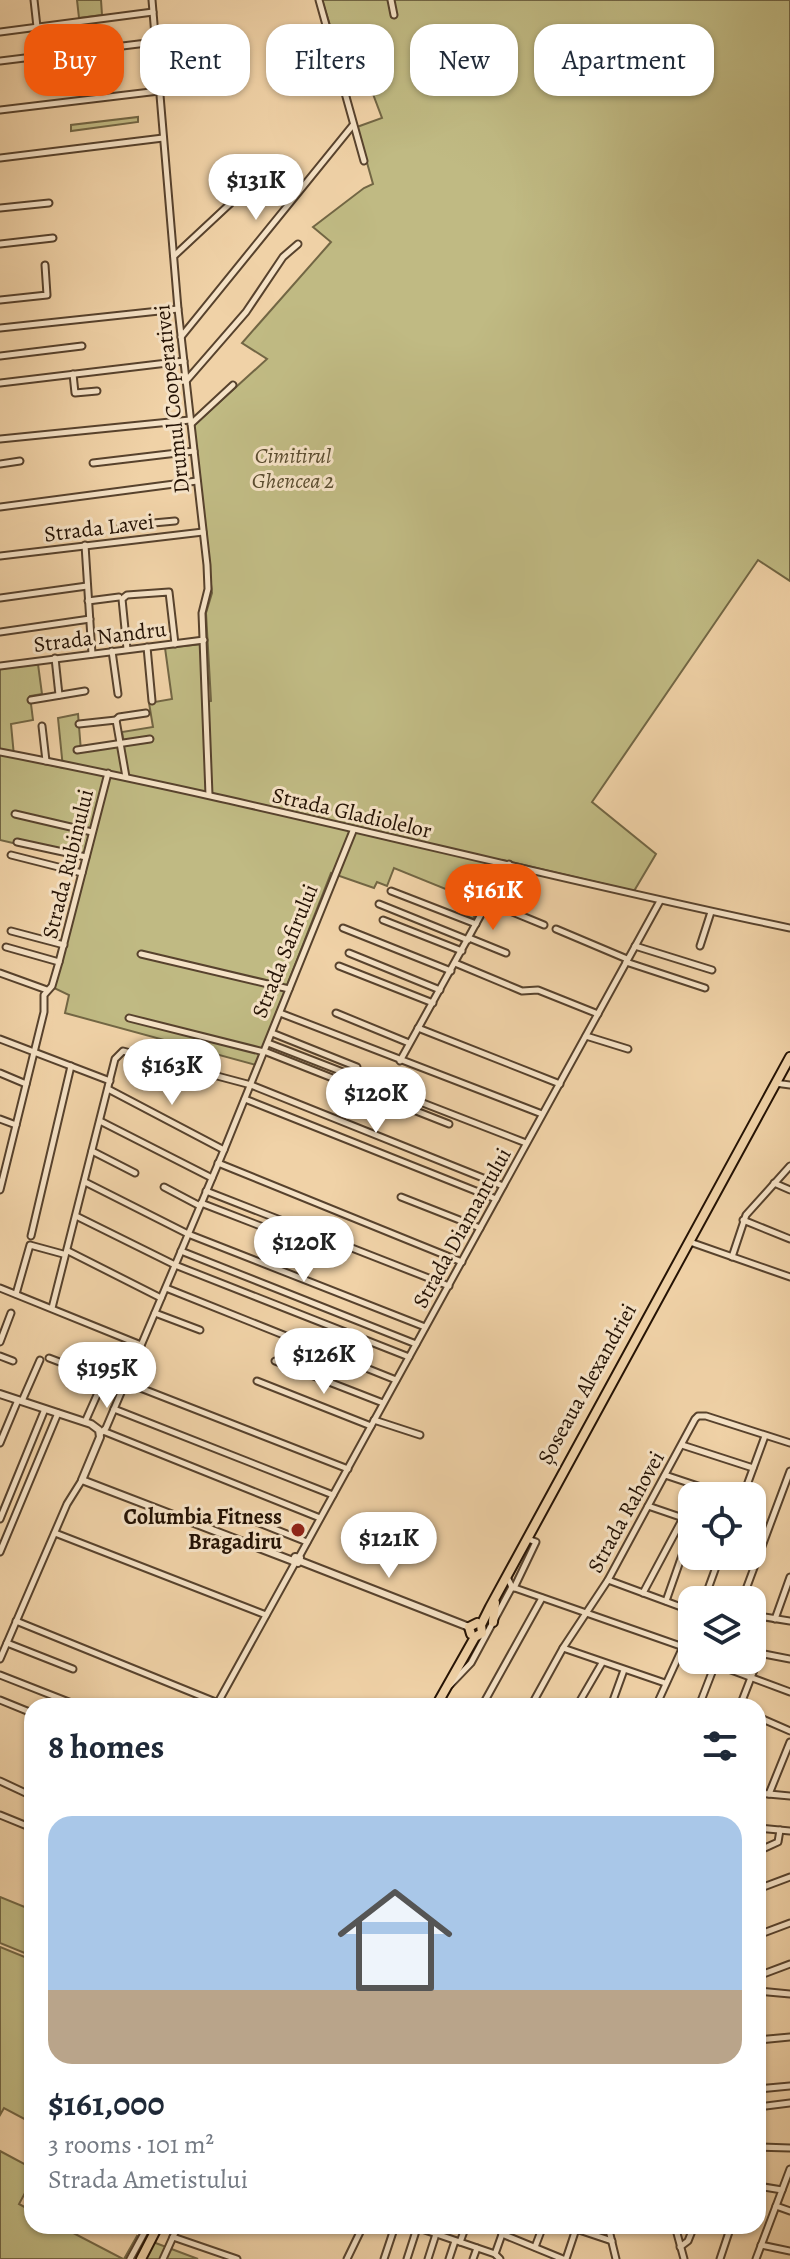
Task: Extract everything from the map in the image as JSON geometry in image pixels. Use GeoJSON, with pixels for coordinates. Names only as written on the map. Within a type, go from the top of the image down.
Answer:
{"type":"FeatureCollection","features":[{"type":"Feature","properties":{"kind":"main road","name":"Șoseaua Alexandriei"},"geometry":{"type":"LineString","coordinates":[[439,1698],[790,1057]]}},
{"type":"Feature","properties":{"kind":"main road","name":"Șoseaua Alexandriei"},"geometry":{"type":"LineString","coordinates":[[438,1698],[701,1211],[731,1163]]}},
{"type":"Feature","properties":{"kind":"main road"},"geometry":{"type":"LineString","coordinates":[[493,1622],[495,1600]]}},
{"type":"Feature","properties":{"kind":"main road"},"geometry":{"type":"LineString","coordinates":[[144,2259],[156,2234]]}},
{"type":"Feature","properties":{"kind":"street"},"geometry":{"type":"LineString","coordinates":[[34,0],[37,24]]}},
{"type":"Feature","properties":{"kind":"street","name":"Drumul Cooperativei"},"geometry":{"type":"LineString","coordinates":[[152,0],[154,24]]}},
{"type":"Feature","properties":{"kind":"street"},"geometry":{"type":"LineString","coordinates":[[319,0],[364,161]]}},
{"type":"Feature","properties":{"kind":"street"},"geometry":{"type":"LineString","coordinates":[[391,0],[394,15]]}},
{"type":"Feature","properties":{"kind":"street"},"geometry":{"type":"LineString","coordinates":[[60,24],[153,12]]}},
{"type":"Feature","properties":{"kind":"street"},"geometry":{"type":"LineString","coordinates":[[0,32],[24,29]]}},
{"type":"Feature","properties":{"kind":"street"},"geometry":{"type":"LineString","coordinates":[[0,61],[140,44]]}},
{"type":"Feature","properties":{"kind":"street"},"geometry":{"type":"LineString","coordinates":[[0,110],[140,93]]}},
{"type":"Feature","properties":{"kind":"street","name":"Drumul Cooperativei"},"geometry":{"type":"LineString","coordinates":[[159,96],[178,309],[208,580],[202,613],[209,795]]}},
{"type":"Feature","properties":{"kind":"street"},"geometry":{"type":"LineString","coordinates":[[181,337],[353,125]]}},
{"type":"Feature","properties":{"kind":"street"},"geometry":{"type":"LineString","coordinates":[[0,158],[163,138]]}},
{"type":"Feature","properties":{"kind":"street"},"geometry":{"type":"LineString","coordinates":[[174,256],[248,187]]}},
{"type":"Feature","properties":{"kind":"street"},"geometry":{"type":"LineString","coordinates":[[0,208],[49,203]]}},
{"type":"Feature","properties":{"kind":"street"},"geometry":{"type":"LineString","coordinates":[[0,244],[53,238]]}},
{"type":"Feature","properties":{"kind":"street"},"geometry":{"type":"LineString","coordinates":[[186,381],[246,312],[283,257],[298,244]]}},
{"type":"Feature","properties":{"kind":"street"},"geometry":{"type":"LineString","coordinates":[[0,300],[47,295],[45,265]]}},
{"type":"Feature","properties":{"kind":"street"},"geometry":{"type":"LineString","coordinates":[[0,328],[178,309]]}},
{"type":"Feature","properties":{"kind":"street"},"geometry":{"type":"LineString","coordinates":[[0,356],[82,346]]}},
{"type":"Feature","properties":{"kind":"street"},"geometry":{"type":"LineString","coordinates":[[0,383],[184,361]]}},
{"type":"Feature","properties":{"kind":"street"},"geometry":{"type":"LineString","coordinates":[[73,374],[75,393],[97,391]]}},
{"type":"Feature","properties":{"kind":"street"},"geometry":{"type":"LineString","coordinates":[[0,439],[190,422],[233,385]]}},
{"type":"Feature","properties":{"kind":"street"},"geometry":{"type":"LineString","coordinates":[[93,463],[194,451]]}},
{"type":"Feature","properties":{"kind":"street"},"geometry":{"type":"LineString","coordinates":[[0,464],[20,461]]}},
{"type":"Feature","properties":{"kind":"street"},"geometry":{"type":"LineString","coordinates":[[0,507],[197,481]]}},
{"type":"Feature","properties":{"kind":"street"},"geometry":{"type":"LineString","coordinates":[[121,526],[175,521]]}},
{"type":"Feature","properties":{"kind":"street"},"geometry":{"type":"LineString","coordinates":[[162,522],[163,536]]}},
{"type":"Feature","properties":{"kind":"street","name":"Strada Lavei"},"geometry":{"type":"LineString","coordinates":[[0,556],[203,532]]}},
{"type":"Feature","properties":{"kind":"street"},"geometry":{"type":"LineString","coordinates":[[85,545],[92,654]]}},
{"type":"Feature","properties":{"kind":"street"},"geometry":{"type":"LineString","coordinates":[[0,598],[87,586]]}},
{"type":"Feature","properties":{"kind":"street"},"geometry":{"type":"LineString","coordinates":[[127,649],[122,599],[127,595],[169,592],[175,644]]}},
{"type":"Feature","properties":{"kind":"street"},"geometry":{"type":"LineString","coordinates":[[88,601],[119,597]]}},
{"type":"Feature","properties":{"kind":"street"},"geometry":{"type":"LineString","coordinates":[[0,632],[90,619]]}},
{"type":"Feature","properties":{"kind":"street","name":"Strada Nandru"},"geometry":{"type":"LineString","coordinates":[[0,666],[204,640]]}},
{"type":"Feature","properties":{"kind":"street"},"geometry":{"type":"LineString","coordinates":[[147,647],[152,701]]}},
{"type":"Feature","properties":{"kind":"street"},"geometry":{"type":"LineString","coordinates":[[112,651],[118,694]]}},
{"type":"Feature","properties":{"kind":"street"},"geometry":{"type":"LineString","coordinates":[[55,658],[59,695]]}},
{"type":"Feature","properties":{"kind":"street"},"geometry":{"type":"LineString","coordinates":[[31,700],[85,691]]}},
{"type":"Feature","properties":{"kind":"street"},"geometry":{"type":"LineString","coordinates":[[79,724],[146,713]]}},
{"type":"Feature","properties":{"kind":"street"},"geometry":{"type":"LineString","coordinates":[[116,720],[126,777]]}},
{"type":"Feature","properties":{"kind":"street"},"geometry":{"type":"LineString","coordinates":[[42,726],[46,761]]}},
{"type":"Feature","properties":{"kind":"street"},"geometry":{"type":"LineString","coordinates":[[77,750],[150,739]]}},
{"type":"Feature","properties":{"kind":"street","name":"Strada Gladiolelor"},"geometry":{"type":"LineString","coordinates":[[0,752],[209,795],[353,831],[790,928]]}},
{"type":"Feature","properties":{"kind":"street","name":"Strada Rubinului"},"geometry":{"type":"LineString","coordinates":[[0,1190],[3,1166],[35,1052],[47,990],[52,986],[64,945],[108,773]]}},
{"type":"Feature","properties":{"kind":"street"},"geometry":{"type":"LineString","coordinates":[[15,814],[92,832]]}},
{"type":"Feature","properties":{"kind":"street","name":"Strada Safirului"},"geometry":{"type":"LineString","coordinates":[[0,1659],[166,1288],[353,831]]}},
{"type":"Feature","properties":{"kind":"street"},"geometry":{"type":"LineString","coordinates":[[17,842],[86,857]]}},
{"type":"Feature","properties":{"kind":"street"},"geometry":{"type":"LineString","coordinates":[[11,855],[82,873]]}},
{"type":"Feature","properties":{"kind":"street"},"geometry":{"type":"LineString","coordinates":[[400,1061],[509,864]]}},
{"type":"Feature","properties":{"kind":"street"},"geometry":{"type":"LineString","coordinates":[[391,891],[476,924]]}},
{"type":"Feature","properties":{"kind":"street","name":"Strada Diamantului"},"geometry":{"type":"LineString","coordinates":[[220,1698],[660,901]]}},
{"type":"Feature","properties":{"kind":"street"},"geometry":{"type":"LineString","coordinates":[[488,902],[544,925]]}},
{"type":"Feature","properties":{"kind":"street"},"geometry":{"type":"LineString","coordinates":[[379,904],[506,953]]}},
{"type":"Feature","properties":{"kind":"street"},"geometry":{"type":"LineString","coordinates":[[700,946],[711,912]]}},
{"type":"Feature","properties":{"kind":"street"},"geometry":{"type":"LineString","coordinates":[[383,920],[462,951]]}},
{"type":"Feature","properties":{"kind":"street"},"geometry":{"type":"LineString","coordinates":[[343,928],[451,971]]}},
{"type":"Feature","properties":{"kind":"street"},"geometry":{"type":"LineString","coordinates":[[556,929],[626,961],[705,988]]}},
{"type":"Feature","properties":{"kind":"street"},"geometry":{"type":"LineString","coordinates":[[11,931],[64,945]]}},
{"type":"Feature","properties":{"kind":"street"},"geometry":{"type":"LineString","coordinates":[[635,946],[712,970]]}},
{"type":"Feature","properties":{"kind":"street","name":"Strada Rubinului"},"geometry":{"type":"LineString","coordinates":[[6,947],[59,962]]}},
{"type":"Feature","properties":{"kind":"street"},"geometry":{"type":"LineString","coordinates":[[349,953],[440,990]]}},
{"type":"Feature","properties":{"kind":"street"},"geometry":{"type":"LineString","coordinates":[[141,954],[289,989]]}},
{"type":"Feature","properties":{"kind":"street"},"geometry":{"type":"LineString","coordinates":[[455,963],[522,991],[538,990],[598,1014]]}},
{"type":"Feature","properties":{"kind":"street"},"geometry":{"type":"LineString","coordinates":[[339,966],[433,1003]]}},
{"type":"Feature","properties":{"kind":"street"},"geometry":{"type":"LineString","coordinates":[[0,973],[47,990]]}},
{"type":"Feature","properties":{"kind":"street"},"geometry":{"type":"LineString","coordinates":[[280,1013],[542,1114]]}},
{"type":"Feature","properties":{"kind":"street"},"geometry":{"type":"LineString","coordinates":[[336,1013],[409,1044]]}},
{"type":"Feature","properties":{"kind":"street"},"geometry":{"type":"LineString","coordinates":[[129,1018],[264,1052],[449,1124]]}},
{"type":"Feature","properties":{"kind":"street"},"geometry":{"type":"LineString","coordinates":[[418,1028],[560,1084]]}},
{"type":"Feature","properties":{"kind":"street"},"geometry":{"type":"LineString","coordinates":[[272,1033],[357,1067]]}},
{"type":"Feature","properties":{"kind":"street"},"geometry":{"type":"LineString","coordinates":[[586,1036],[628,1049]]}},
{"type":"Feature","properties":{"kind":"street"},"geometry":{"type":"LineString","coordinates":[[0,1039],[110,1081]]}},
{"type":"Feature","properties":{"kind":"street","name":"Strada Diamantului"},"geometry":{"type":"LineString","coordinates":[[268,1043],[526,1143]]}},
{"type":"Feature","properties":{"kind":"street"},"geometry":{"type":"LineString","coordinates":[[52,1308],[115,1059],[123,1051],[251,1085],[503,1186]]}},
{"type":"Feature","properties":{"kind":"street"},"geometry":{"type":"LineString","coordinates":[[31,1236],[71,1066]]}},
{"type":"Feature","properties":{"kind":"street"},"geometry":{"type":"LineString","coordinates":[[0,1073],[26,1084]]}},
{"type":"Feature","properties":{"kind":"street"},"geometry":{"type":"LineString","coordinates":[[775,1083],[790,1085]]}},
{"type":"Feature","properties":{"kind":"street"},"geometry":{"type":"LineString","coordinates":[[108,1089],[224,1150]]}},
{"type":"Feature","properties":{"kind":"street"},"geometry":{"type":"LineString","coordinates":[[245,1099],[496,1199]]}},
{"type":"Feature","properties":{"kind":"street"},"geometry":{"type":"LineString","coordinates":[[0,1119],[16,1125]]}},
{"type":"Feature","properties":{"kind":"street"},"geometry":{"type":"LineString","coordinates":[[100,1121],[212,1178]]}},
{"type":"Feature","properties":{"kind":"street"},"geometry":{"type":"LineString","coordinates":[[92,1151],[135,1173]]}},
{"type":"Feature","properties":{"kind":"street"},"geometry":{"type":"LineString","coordinates":[[218,1163],[462,1262]]}},
{"type":"Feature","properties":{"kind":"street"},"geometry":{"type":"LineString","coordinates":[[732,1257],[743,1220],[790,1166]]}},
{"type":"Feature","properties":{"kind":"street","name":"Strada Diamantului"},"geometry":{"type":"LineString","coordinates":[[85,1182],[188,1234],[425,1327]]}},
{"type":"Feature","properties":{"kind":"street"},"geometry":{"type":"LineString","coordinates":[[774,1183],[790,1190]]}},
{"type":"Feature","properties":{"kind":"street"},"geometry":{"type":"LineString","coordinates":[[164,1187],[320,1249]]}},
{"type":"Feature","properties":{"kind":"street"},"geometry":{"type":"LineString","coordinates":[[206,1191],[449,1286]]}},
{"type":"Feature","properties":{"kind":"street"},"geometry":{"type":"LineString","coordinates":[[401,1197],[480,1228]]}},
{"type":"Feature","properties":{"kind":"street"},"geometry":{"type":"LineString","coordinates":[[76,1216],[175,1265],[409,1357]]}},
{"type":"Feature","properties":{"kind":"street"},"geometry":{"type":"LineString","coordinates":[[743,1220],[790,1239]]}},
{"type":"Feature","properties":{"kind":"street"},"geometry":{"type":"LineString","coordinates":[[690,1242],[790,1277]]}},
{"type":"Feature","properties":{"kind":"street"},"geometry":{"type":"LineString","coordinates":[[16,1294],[30,1245],[65,1253],[161,1298]]}},
{"type":"Feature","properties":{"kind":"street"},"geometry":{"type":"LineString","coordinates":[[181,1251],[416,1344]]}},
{"type":"Feature","properties":{"kind":"street"},"geometry":{"type":"LineString","coordinates":[[0,1288],[141,1345]]}},
{"type":"Feature","properties":{"kind":"street"},"geometry":{"type":"LineString","coordinates":[[166,1288],[396,1380]]}},
{"type":"Feature","properties":{"kind":"street"},"geometry":{"type":"LineString","coordinates":[[0,1342],[11,1313]]}},
{"type":"Feature","properties":{"kind":"street"},"geometry":{"type":"LineString","coordinates":[[155,1313],[200,1330]]}},
{"type":"Feature","properties":{"kind":"street"},"geometry":{"type":"LineString","coordinates":[[0,1356],[13,1361]]}},
{"type":"Feature","properties":{"kind":"street"},"geometry":{"type":"LineString","coordinates":[[49,1358],[348,1469]]}},
{"type":"Feature","properties":{"kind":"street"},"geometry":{"type":"LineString","coordinates":[[0,1443],[40,1360]]}},
{"type":"Feature","properties":{"kind":"street"},"geometry":{"type":"LineString","coordinates":[[275,1361],[383,1403]]}},
{"type":"Feature","properties":{"kind":"street"},"geometry":{"type":"LineString","coordinates":[[257,1381],[373,1423],[420,1435]]}},
{"type":"Feature","properties":{"kind":"street"},"geometry":{"type":"LineString","coordinates":[[85,1422],[101,1386]]}},
{"type":"Feature","properties":{"kind":"street"},"geometry":{"type":"LineString","coordinates":[[0,1394],[85,1422],[102,1432],[320,1518]]}},
{"type":"Feature","properties":{"kind":"street"},"geometry":{"type":"LineString","coordinates":[[0,1519],[45,1409]]}},
{"type":"Feature","properties":{"kind":"street"},"geometry":{"type":"LineString","coordinates":[[114,1409],[333,1495]]}},
{"type":"Feature","properties":{"kind":"street"},"geometry":{"type":"LineString","coordinates":[[0,1552],[58,1413]]}},
{"type":"Feature","properties":{"kind":"street","name":"Strada Rahovei"},"geometry":{"type":"LineString","coordinates":[[535,1698],[563,1648],[608,1580],[698,1416],[790,1443]]}},
{"type":"Feature","properties":{"kind":"street"},"geometry":{"type":"LineString","coordinates":[[748,1482],[765,1436]]}},
{"type":"Feature","properties":{"kind":"street"},"geometry":{"type":"LineString","coordinates":[[682,1445],[753,1468]]}},
{"type":"Feature","properties":{"kind":"street"},"geometry":{"type":"LineString","coordinates":[[766,1536],[790,1471]]}},
{"type":"Feature","properties":{"kind":"street"},"geometry":{"type":"LineString","coordinates":[[665,1475],[686,1482]]}},
{"type":"Feature","properties":{"kind":"street"},"geometry":{"type":"LineString","coordinates":[[82,1479],[475,1629]]}},
{"type":"Feature","properties":{"kind":"street"},"geometry":{"type":"LineString","coordinates":[[781,1495],[790,1497]]}},
{"type":"Feature","properties":{"kind":"street"},"geometry":{"type":"LineString","coordinates":[[648,1506],[678,1516]]}},
{"type":"Feature","properties":{"kind":"street"},"geometry":{"type":"LineString","coordinates":[[239,1515],[307,1542]]}},
{"type":"Feature","properties":{"kind":"street"},"geometry":{"type":"LineString","coordinates":[[643,1593],[678,1527]]}},
{"type":"Feature","properties":{"kind":"street"},"geometry":{"type":"LineString","coordinates":[[55,1533],[266,1615]]}},
{"type":"Feature","properties":{"kind":"street"},"geometry":{"type":"LineString","coordinates":[[446,1688],[467,1668],[513,1587],[536,1542],[528,1539]]}},
{"type":"Feature","properties":{"kind":"street"},"geometry":{"type":"LineString","coordinates":[[666,1601],[678,1567]]}},
{"type":"Feature","properties":{"kind":"street"},"geometry":{"type":"LineString","coordinates":[[507,1577],[513,1587],[678,1645]]}},
{"type":"Feature","properties":{"kind":"street"},"geometry":{"type":"LineString","coordinates":[[608,1580],[678,1606]]}},
{"type":"Feature","properties":{"kind":"street"},"geometry":{"type":"LineString","coordinates":[[775,1619],[789,1582]]}},
{"type":"Feature","properties":{"kind":"street"},"geometry":{"type":"LineString","coordinates":[[486,1698],[542,1598]]}},
{"type":"Feature","properties":{"kind":"street"},"geometry":{"type":"LineString","coordinates":[[766,1617],[790,1621]]}},
{"type":"Feature","properties":{"kind":"street"},"geometry":{"type":"LineString","coordinates":[[16,1621],[202,1698]]}},
{"type":"Feature","properties":{"kind":"street"},"geometry":{"type":"LineString","coordinates":[[7,1643],[73,1669]]}},
{"type":"Feature","properties":{"kind":"street"},"geometry":{"type":"LineString","coordinates":[[563,1648],[665,1683]]}},
{"type":"Feature","properties":{"kind":"street"},"geometry":{"type":"LineString","coordinates":[[659,1698],[678,1655]]}},
{"type":"Feature","properties":{"kind":"street"},"geometry":{"type":"LineString","coordinates":[[743,1698],[761,1655],[790,1659]]}},
{"type":"Feature","properties":{"kind":"street"},"geometry":{"type":"LineString","coordinates":[[582,1698],[602,1663]]}},
{"type":"Feature","properties":{"kind":"street"},"geometry":{"type":"LineString","coordinates":[[614,1698],[624,1670]]}},
{"type":"Feature","properties":{"kind":"street"},"geometry":{"type":"LineString","coordinates":[[702,1698],[711,1674]]}},
{"type":"Feature","properties":{"kind":"street"},"geometry":{"type":"LineString","coordinates":[[741,1674],[790,1692]]}},
{"type":"Feature","properties":{"kind":"street"},"geometry":{"type":"LineString","coordinates":[[0,1675],[59,1698]]}},
{"type":"Feature","properties":{"kind":"street"},"geometry":{"type":"LineString","coordinates":[[0,1700],[24,1710]]}},
{"type":"Feature","properties":{"kind":"street"},"geometry":{"type":"LineString","coordinates":[[766,1720],[790,1731]]}},
{"type":"Feature","properties":{"kind":"street"},"geometry":{"type":"LineString","coordinates":[[769,1794],[790,1742]]}},
{"type":"Feature","properties":{"kind":"street"},"geometry":{"type":"LineString","coordinates":[[0,1781],[24,1792]]}},
{"type":"Feature","properties":{"kind":"street"},"geometry":{"type":"LineString","coordinates":[[766,1794],[790,1796]]}},
{"type":"Feature","properties":{"kind":"street"},"geometry":{"type":"LineString","coordinates":[[0,1815],[24,1825]]}},
{"type":"Feature","properties":{"kind":"street"},"geometry":{"type":"LineString","coordinates":[[766,1829],[790,1831]]}},
{"type":"Feature","properties":{"kind":"street"},"geometry":{"type":"LineString","coordinates":[[766,1848],[776,1844],[780,1830]]}},
{"type":"Feature","properties":{"kind":"street"},"geometry":{"type":"LineString","coordinates":[[766,1886],[790,1877]]}},
{"type":"Feature","properties":{"kind":"street"},"geometry":{"type":"LineString","coordinates":[[766,1932],[790,1923]]}},
{"type":"Feature","properties":{"kind":"street"},"geometry":{"type":"LineString","coordinates":[[766,1973],[790,1964]]}},
{"type":"Feature","properties":{"kind":"street"},"geometry":{"type":"LineString","coordinates":[[766,1992],[790,1994]]}},
{"type":"Feature","properties":{"kind":"street"},"geometry":{"type":"LineString","coordinates":[[766,2039],[790,2037]]}},
{"type":"Feature","properties":{"kind":"street"},"geometry":{"type":"LineString","coordinates":[[766,2088],[790,2086]]}},
{"type":"Feature","properties":{"kind":"street"},"geometry":{"type":"LineString","coordinates":[[766,2106],[790,2103]]}},
{"type":"Feature","properties":{"kind":"street"},"geometry":{"type":"LineString","coordinates":[[766,2147],[790,2148]]}},
{"type":"Feature","properties":{"kind":"street"},"geometry":{"type":"LineString","coordinates":[[766,2232],[790,2169]]}},
{"type":"Feature","properties":{"kind":"street"},"geometry":{"type":"LineString","coordinates":[[766,2187],[782,2190]]}},
{"type":"Feature","properties":{"kind":"street"},"geometry":{"type":"LineString","coordinates":[[776,2206],[790,2211]]}},
{"type":"Feature","properties":{"kind":"street"},"geometry":{"type":"LineString","coordinates":[[130,2259],[144,2234]]}},
{"type":"Feature","properties":{"kind":"street"},"geometry":{"type":"LineString","coordinates":[[163,2259],[174,2234]]}},
{"type":"Feature","properties":{"kind":"street"},"geometry":{"type":"LineString","coordinates":[[347,2259],[359,2234]]}},
{"type":"Feature","properties":{"kind":"street"},"geometry":{"type":"LineString","coordinates":[[384,2259],[392,2234]]}},
{"type":"Feature","properties":{"kind":"street"},"geometry":{"type":"LineString","coordinates":[[407,2259],[413,2234]]}},
{"type":"Feature","properties":{"kind":"street"},"geometry":{"type":"LineString","coordinates":[[428,2259],[436,2234],[498,2257],[502,2234],[564,2259],[573,2234]]}},
{"type":"Feature","properties":{"kind":"street"},"geometry":{"type":"LineString","coordinates":[[449,2259],[461,2234]]}},
{"type":"Feature","properties":{"kind":"street"},"geometry":{"type":"LineString","coordinates":[[535,2247],[540,2234]]}},
{"type":"Feature","properties":{"kind":"street"},"geometry":{"type":"LineString","coordinates":[[594,2234],[612,2241]]}},
{"type":"Feature","properties":{"kind":"street"},"geometry":{"type":"LineString","coordinates":[[610,2234],[616,2259]]}},
{"type":"Feature","properties":{"kind":"street"},"geometry":{"type":"LineString","coordinates":[[677,2234],[684,2259]]}},
{"type":"Feature","properties":{"kind":"street"},"geometry":{"type":"LineString","coordinates":[[680,2247],[691,2234]]}},
{"type":"Feature","properties":{"kind":"street"},"geometry":{"type":"LineString","coordinates":[[720,2259],[728,2234]]}},
{"type":"Feature","properties":{"kind":"street"},"geometry":{"type":"LineString","coordinates":[[756,2259],[765,2234]]}},
{"type":"Feature","properties":{"kind":"street"},"geometry":{"type":"LineString","coordinates":[[173,2237],[237,2259]]}},
{"type":"Feature","properties":{"kind":"street"},"geometry":{"type":"LineString","coordinates":[[761,2245],[790,2251]]}},
{"type":"Feature","properties":{"kind":"street"},"geometry":{"type":"LineString","coordinates":[[473,2259],[477,2248]]}},
{"type":"Feature","properties":{"kind":"green space"},"geometry":{"type":"Polygon","coordinates":[[[77,0],[101,0],[102,15],[79,18],[77,0]]]}},
{"type":"Feature","properties":{"kind":"green space","name":"Cimitirul Ghencea 2"},"geometry":{"type":"Polygon","coordinates":[[[322,0],[790,0],[790,581],[758,560],[592,802],[656,854],[634,891],[503,860],[473,919],[462,914],[468,898],[394,868],[387,886],[377,882],[374,888],[331,873],[256,1065],[65,1013],[69,995],[54,988],[85,860],[0,840],[0,669],[38,664],[42,694],[30,696],[33,720],[11,724],[14,756],[63,768],[58,718],[78,714],[81,751],[124,745],[122,732],[153,727],[149,703],[172,699],[165,648],[202,644],[205,702],[211,701],[206,613],[212,593],[192,427],[267,359],[242,343],[331,242],[313,227],[373,184],[357,127],[382,118],[374,96],[394,96],[394,24],[330,24],[322,0]]]}},
{"type":"Feature","properties":{"kind":"green space"},"geometry":{"type":"Polygon","coordinates":[[[138,117],[138,122],[71,131],[71,125],[138,117]]]}},
{"type":"Feature","properties":{"kind":"green space"},"geometry":{"type":"Polygon","coordinates":[[[0,1897],[24,1907],[24,1953],[0,1943],[0,1897]]]}},
{"type":"Feature","properties":{"kind":"green space"},"geometry":{"type":"Polygon","coordinates":[[[0,1947],[24,1957],[24,2119],[4,2108],[0,2115],[0,1947]]]}},
{"type":"Feature","properties":{"kind":"green space"},"geometry":{"type":"Polygon","coordinates":[[[0,2151],[24,2164],[24,2195],[19,2204],[24,2207],[24,2234],[75,2234],[123,2259],[0,2259],[0,2151]]]}},
{"type":"Feature","properties":{"kind":"green space"},"geometry":{"type":"Polygon","coordinates":[[[137,2236],[198,2259],[124,2259],[137,2236]]]}},
{"type":"Feature","properties":{"kind":"place","name":"Columbia Fitness Bragadiru"},"geometry":{"type":"Point","coordinates":[298,1530]}}]}
